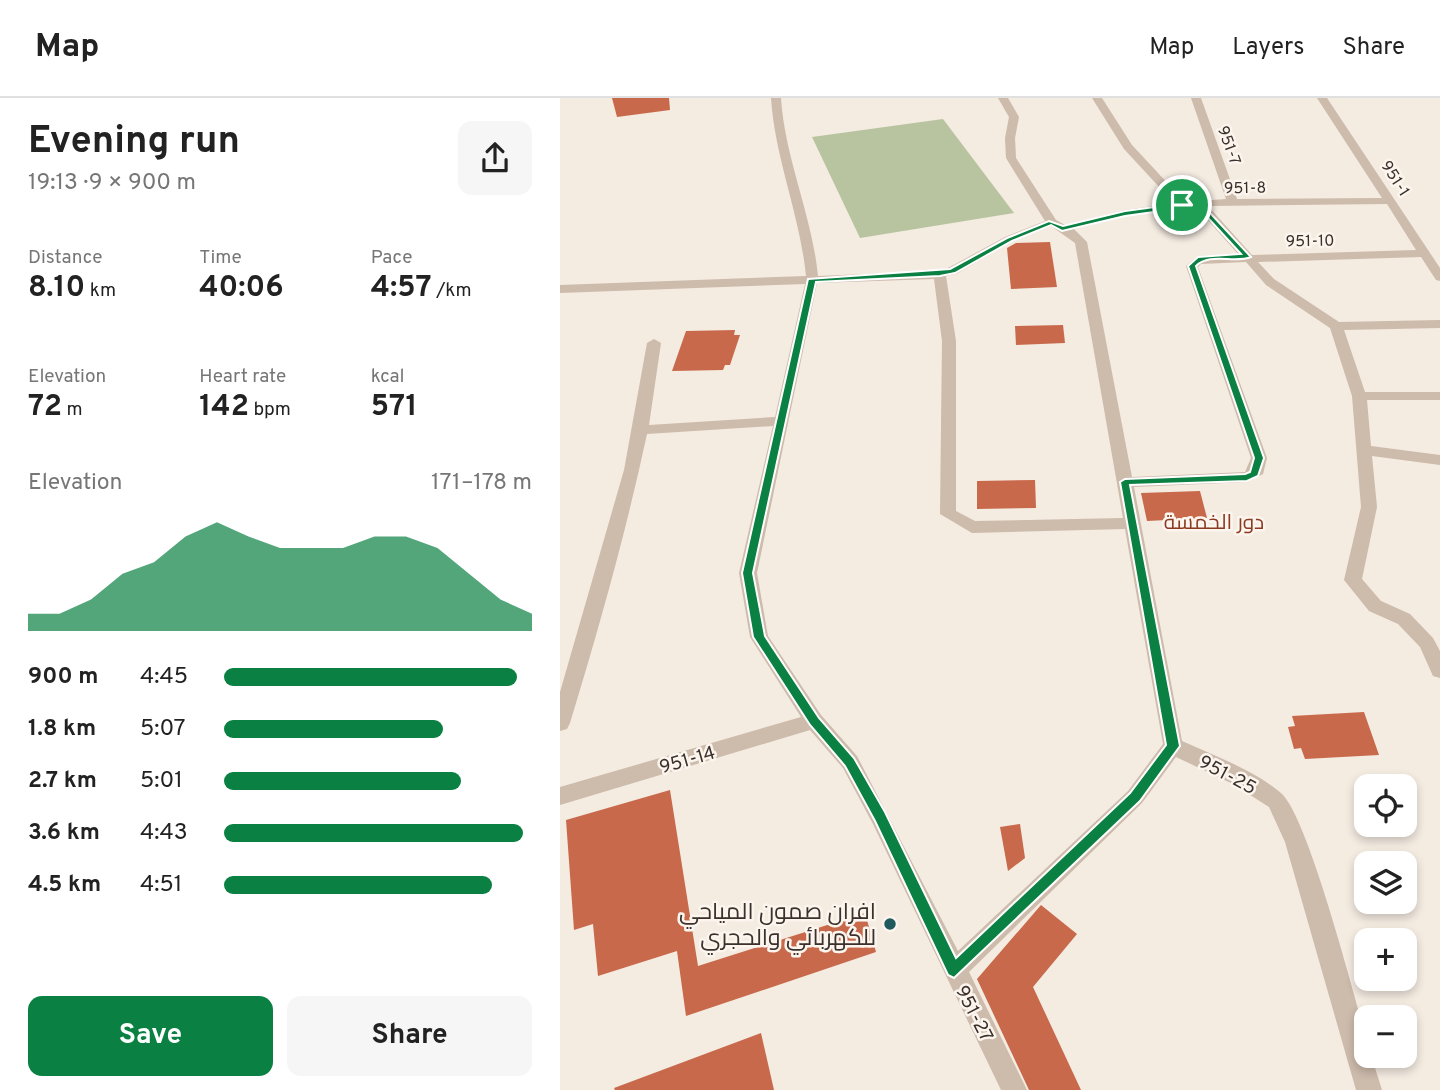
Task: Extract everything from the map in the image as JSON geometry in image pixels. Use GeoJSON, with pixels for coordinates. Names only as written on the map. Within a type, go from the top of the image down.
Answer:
{"type":"FeatureCollection","features":[{"type":"Feature","properties":{"kind":"street","name":"951-27"},"geometry":{"type":"LineString","coordinates":[[776,98],[776,128],[811,254],[812,279],[748,573],[759,637],[814,721],[856,773],[1014,1090]]}},
{"type":"Feature","properties":{"kind":"street"},"geometry":{"type":"LineString","coordinates":[[954,970],[1135,797],[1173,746],[1081,242],[1075,235],[1057,225],[1011,158],[1010,138],[1014,117],[1003,98]]}},
{"type":"Feature","properties":{"kind":"street"},"geometry":{"type":"LineString","coordinates":[[1097,98],[1128,147],[1182,205]]}},
{"type":"Feature","properties":{"kind":"street","name":"951-7"},"geometry":{"type":"LineString","coordinates":[[1196,98],[1233,203]]}},
{"type":"Feature","properties":{"kind":"street","name":"951-1"},"geometry":{"type":"LineString","coordinates":[[1322,98],[1440,277]]}},
{"type":"Feature","properties":{"kind":"street","name":"951-8"},"geometry":{"type":"LineString","coordinates":[[940,274],[952,271],[1009,239],[1057,225],[1199,203],[1389,201]]}},
{"type":"Feature","properties":{"kind":"street"},"geometry":{"type":"LineString","coordinates":[[1199,203],[1270,282],[1336,326],[1440,324]]}},
{"type":"Feature","properties":{"kind":"street","name":"951-10"},"geometry":{"type":"LineString","coordinates":[[1125,482],[1247,477],[1255,474],[1259,458],[1192,266],[1198,260],[1423,253]]}},
{"type":"Feature","properties":{"kind":"street"},"geometry":{"type":"LineString","coordinates":[[560,289],[940,274],[949,341],[948,514],[972,527],[1132,523]]}},
{"type":"Feature","properties":{"kind":"street"},"geometry":{"type":"LineString","coordinates":[[1336,326],[1359,396],[1368,507],[1353,580],[1375,606],[1404,619],[1427,643],[1440,671]]}},
{"type":"Feature","properties":{"kind":"street"},"geometry":{"type":"LineString","coordinates":[[560,723],[594,614],[641,430],[646,377],[654,343]]}},
{"type":"Feature","properties":{"kind":"street"},"geometry":{"type":"LineString","coordinates":[[1359,396],[1440,396]]}},
{"type":"Feature","properties":{"kind":"street"},"geometry":{"type":"LineString","coordinates":[[641,430],[781,421]]}},
{"type":"Feature","properties":{"kind":"street"},"geometry":{"type":"LineString","coordinates":[[1364,450],[1440,460]]}},
{"type":"Feature","properties":{"kind":"street","name":"951-14"},"geometry":{"type":"LineString","coordinates":[[560,796],[814,721]]}},
{"type":"Feature","properties":{"kind":"street","name":"951-25"},"geometry":{"type":"LineString","coordinates":[[1173,746],[1240,778],[1276,801],[1296,841],[1368,1090]]}},
{"type":"Feature","properties":{"kind":"green space"},"geometry":{"type":"Polygon","coordinates":[[[943,119],[1014,213],[860,238],[812,137],[943,119]]]}},
{"type":"Feature","properties":{"kind":"building"},"geometry":{"type":"Polygon","coordinates":[[[612,98],[669,98],[670,110],[617,117],[612,98]]]}},
{"type":"Feature","properties":{"kind":"building"},"geometry":{"type":"Polygon","coordinates":[[[1050,242],[1057,287],[1011,289],[1007,248],[1016,243],[1050,242]]]}},
{"type":"Feature","properties":{"kind":"building"},"geometry":{"type":"Polygon","coordinates":[[[1063,325],[1065,343],[1016,345],[1015,326],[1063,325]]]}},
{"type":"Feature","properties":{"kind":"building"},"geometry":{"type":"Polygon","coordinates":[[[735,330],[734,335],[740,335],[730,365],[725,365],[723,370],[672,371],[686,331],[735,330]]]}},
{"type":"Feature","properties":{"kind":"building"},"geometry":{"type":"Polygon","coordinates":[[[1035,480],[1036,508],[977,509],[977,481],[1035,480]]]}},
{"type":"Feature","properties":{"kind":"building"},"geometry":{"type":"Polygon","coordinates":[[[1200,491],[1207,518],[1147,521],[1141,493],[1200,491]]]}},
{"type":"Feature","properties":{"kind":"building"},"geometry":{"type":"Polygon","coordinates":[[[1364,712],[1379,755],[1305,759],[1301,748],[1294,749],[1288,727],[1295,726],[1292,716],[1364,712]]]}},
{"type":"Feature","properties":{"kind":"building"},"geometry":{"type":"Polygon","coordinates":[[[670,790],[698,966],[865,913],[876,952],[686,1016],[677,951],[598,976],[593,924],[574,930],[566,820],[670,790]]]}},
{"type":"Feature","properties":{"kind":"building"},"geometry":{"type":"Polygon","coordinates":[[[1020,824],[1025,858],[1008,871],[1000,827],[1020,824]]]}},
{"type":"Feature","properties":{"kind":"building"},"geometry":{"type":"Polygon","coordinates":[[[1041,905],[1077,934],[1033,987],[1081,1090],[1029,1090],[977,979],[1041,905]]]}},
{"type":"Feature","properties":{"kind":"building"},"geometry":{"type":"Polygon","coordinates":[[[761,1033],[774,1090],[614,1088],[761,1033]]]}},
{"type":"Feature","properties":{"kind":"place","name":"افران صمون المياحي للكهربائي والحجري"},"geometry":{"type":"Point","coordinates":[890,924]}},
{"type":"Feature","properties":{"kind":"district","name":"دور الخمسة"},"geometry":{"type":"Point","coordinates":[1214,522]}},
{"type":"Feature","properties":{"kind":"route"},"geometry":{"type":"LineString","coordinates":[[1199,203],[1247,257],[1212,257],[1198,260],[1192,266],[1259,458],[1255,474],[1247,477],[1125,482],[1173,746],[1135,797],[954,970],[880,817],[849,762],[814,721],[759,637],[748,573],[812,279],[940,274],[952,271],[1009,239],[1052,222],[1062,229],[1125,214],[1182,205],[1199,203]]}}]}
